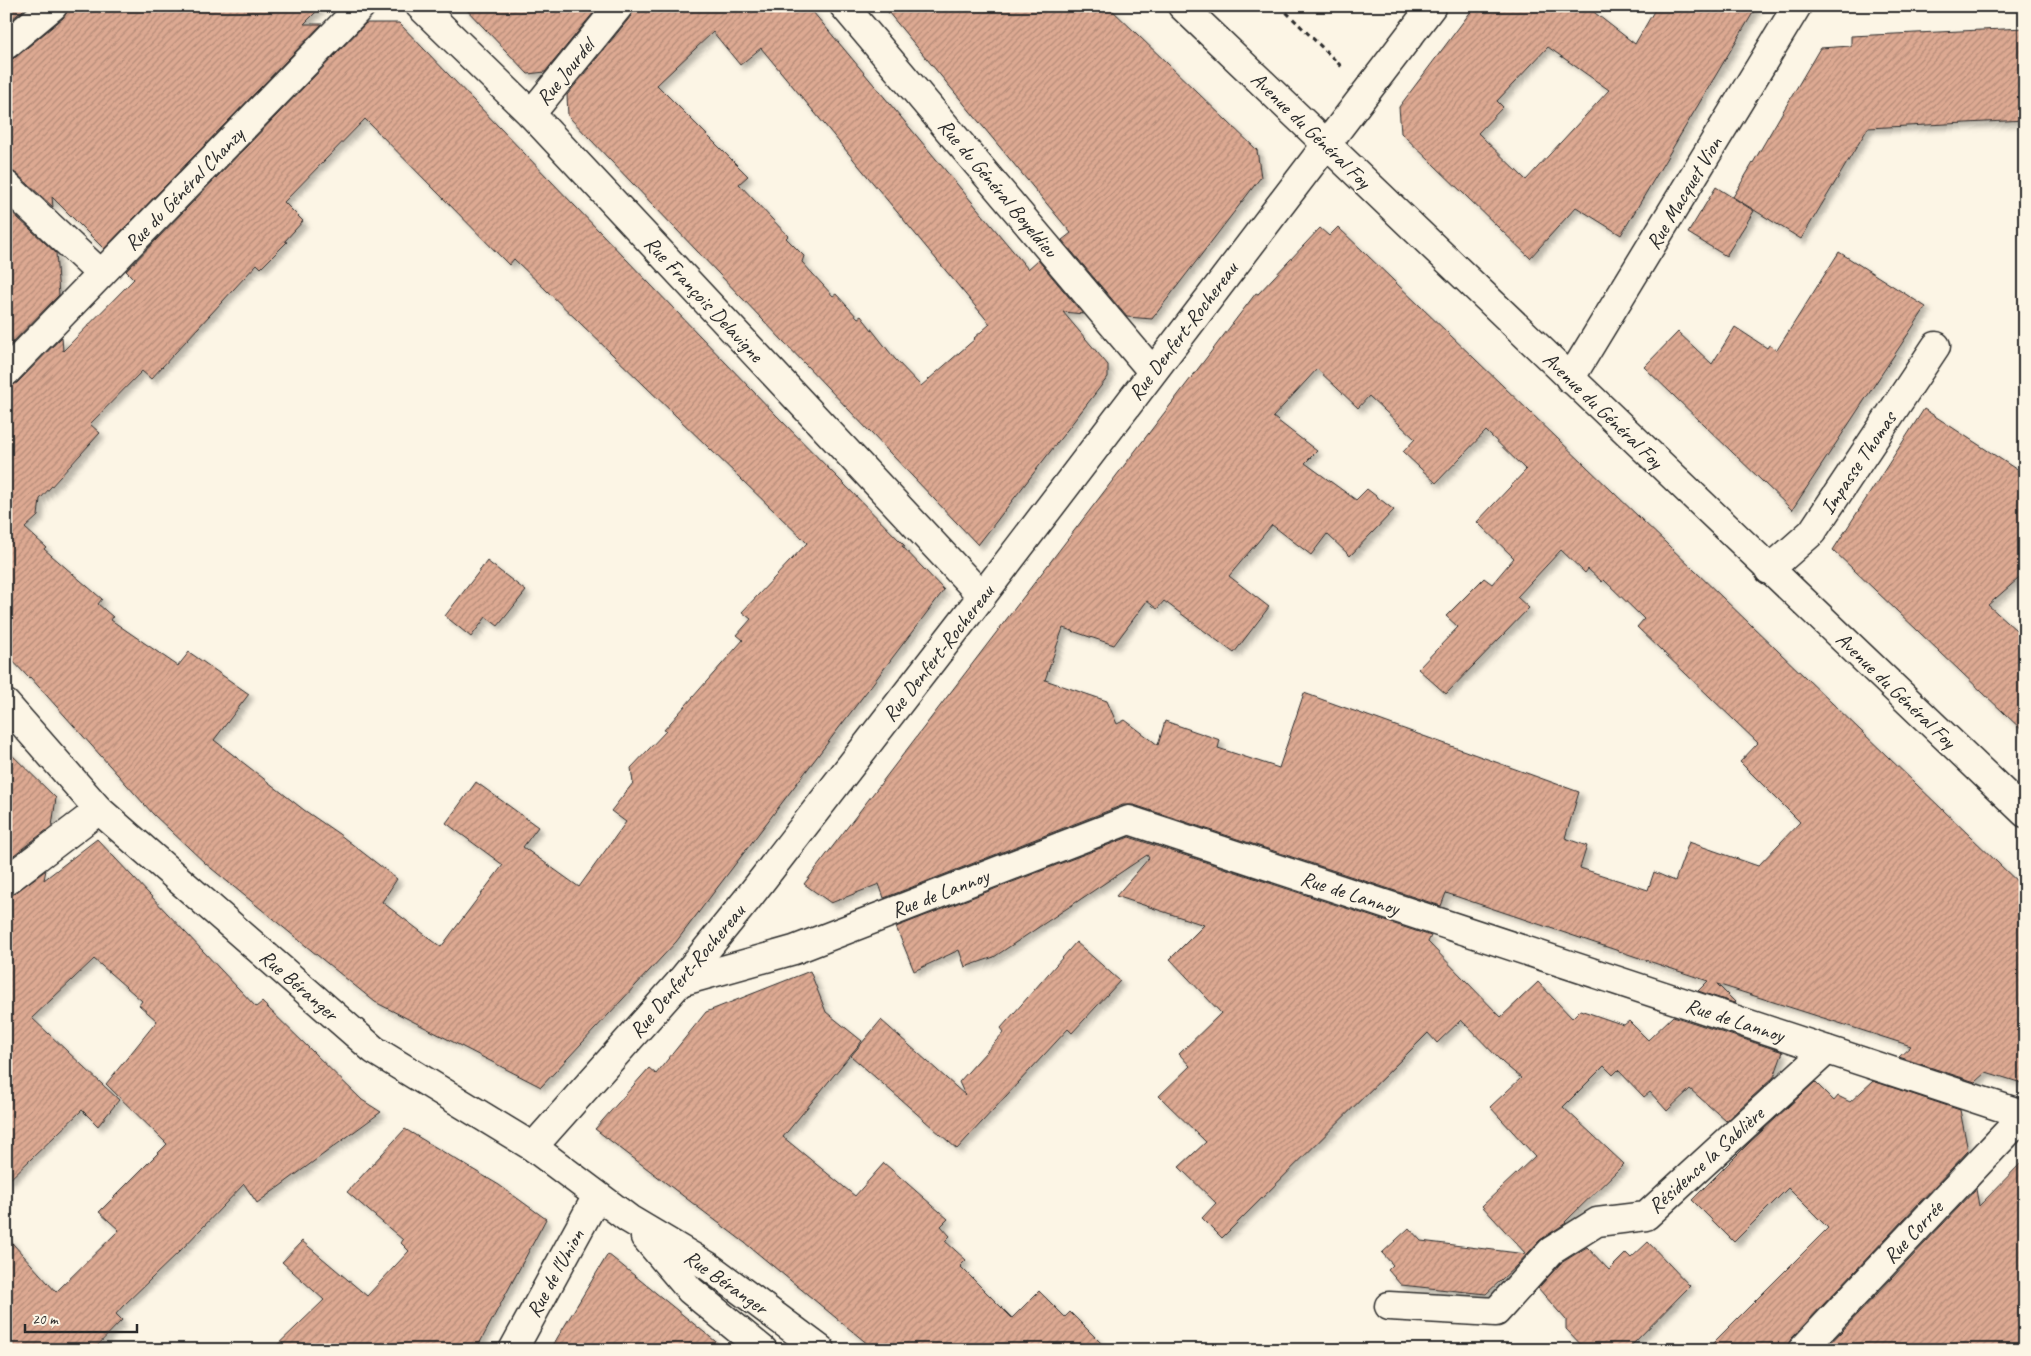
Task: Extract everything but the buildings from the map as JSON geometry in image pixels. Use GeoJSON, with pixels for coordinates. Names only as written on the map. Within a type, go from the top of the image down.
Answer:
{"type":"FeatureCollection","features":[{"type":"Feature","properties":{"kind":"street"},"geometry":{"type":"LineString","coordinates":[[6,45],[54,6]]}},
{"type":"Feature","properties":{"kind":"street","name":"Rue du Général Chanzy"},"geometry":{"type":"LineString","coordinates":[[6,372],[361,6]]}},
{"type":"Feature","properties":{"kind":"street","name":"Rue François Delavigne"},"geometry":{"type":"LineString","coordinates":[[420,6],[531,114],[982,596]]}},
{"type":"Feature","properties":{"kind":"street","name":"Rue Jourdel"},"geometry":{"type":"LineString","coordinates":[[531,114],[619,6]]}},
{"type":"Feature","properties":{"kind":"street","name":"Rue du Général Boyeldieu"},"geometry":{"type":"LineString","coordinates":[[844,6],[1152,371]]}},
{"type":"Feature","properties":{"kind":"street","name":"Avenue du Général Foy"},"geometry":{"type":"LineString","coordinates":[[1182,6],[1325,145],[2025,813]]}},
{"type":"Feature","properties":{"kind":"street","name":"Rue Denfert-Rochereau"},"geometry":{"type":"LineString","coordinates":[[533,1147],[680,982],[750,897],[1432,6]]}},
{"type":"Feature","properties":{"kind":"street","name":"Rue Macquet Vion"},"geometry":{"type":"LineString","coordinates":[[1570,379],[1797,6]]}},
{"type":"Feature","properties":{"kind":"street"},"geometry":{"type":"LineString","coordinates":[[6,185],[101,274]]}},
{"type":"Feature","properties":{"kind":"street","name":"Impasse Thomas"},"geometry":{"type":"LineString","coordinates":[[1769,570],[1812,532],[1936,346]]}},
{"type":"Feature","properties":{"kind":"street","name":"Rue Béranger"},"geometry":{"type":"LineString","coordinates":[[6,704],[99,810],[374,1050],[533,1147],[629,1219],[708,1266],[821,1350]]}},
{"type":"Feature","properties":{"kind":"street"},"geometry":{"type":"LineString","coordinates":[[6,881],[99,810]]}},
{"type":"Feature","properties":{"kind":"street","name":"Rue de Lannoy"},"geometry":{"type":"LineString","coordinates":[[680,982],[794,950],[1129,820],[2024,1115]]}},
{"type":"Feature","properties":{"kind":"street","name":"Résidence la Sablière"},"geometry":{"type":"LineString","coordinates":[[1389,1306],[1496,1312],[1551,1251],[1597,1222],[1646,1216],[1827,1050]]}},
{"type":"Feature","properties":{"kind":"street","name":"Rue Corrée"},"geometry":{"type":"LineString","coordinates":[[1802,1350],[2024,1115]]}},
{"type":"Feature","properties":{"kind":"street","name":"Rue de l'Union"},"geometry":{"type":"LineString","coordinates":[[513,1350],[597,1196]]}},
{"type":"Feature","properties":{"kind":"street","name":"Rue Béranger"},"geometry":{"type":"LineString","coordinates":[[629,1219],[690,1290],[763,1350]]}},
{"type":"Feature","properties":{"kind":"path"},"geometry":{"type":"LineString","coordinates":[[1280,6],[1323,49]]}}]}
